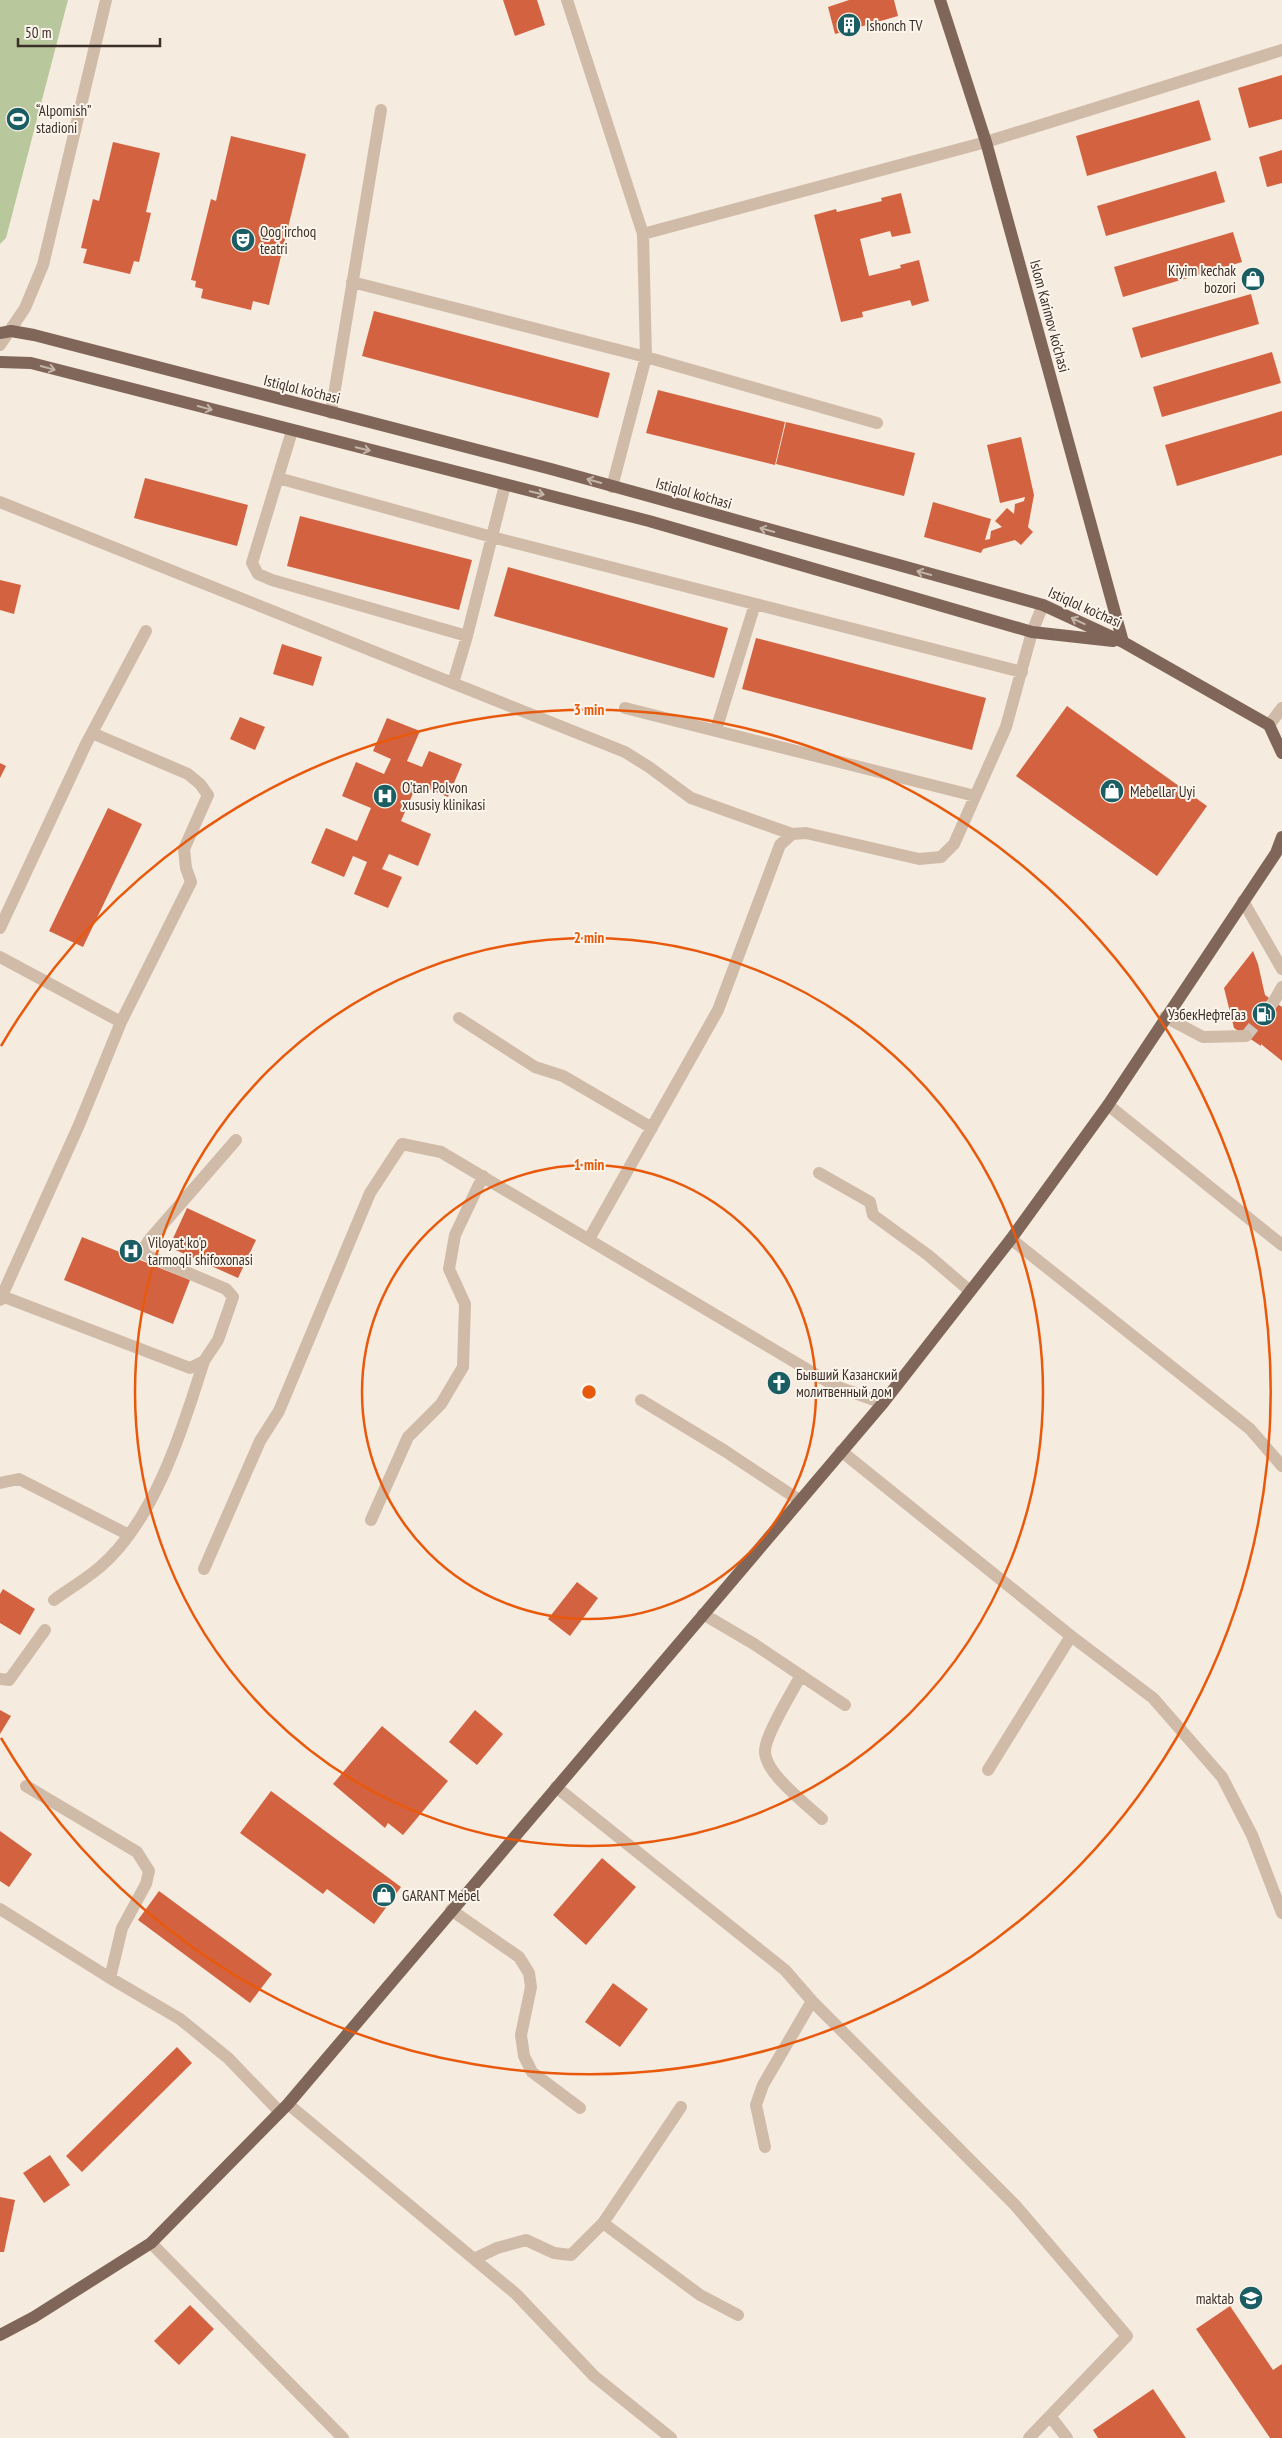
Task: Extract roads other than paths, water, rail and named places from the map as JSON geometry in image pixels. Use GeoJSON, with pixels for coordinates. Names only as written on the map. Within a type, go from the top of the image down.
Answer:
{"type":"FeatureCollection","features":[{"type":"Feature","properties":{"kind":"main road","name":"Islom Karimov ko'chasi"},"geometry":{"type":"LineString","coordinates":[[940,0],[986,142],[1123,642]]}},
{"type":"Feature","properties":{"kind":"main road","name":"Istiqlol ko'chasi"},"geometry":{"type":"LineString","coordinates":[[6,332],[330,413],[612,487],[1044,605],[1123,642]]}},
{"type":"Feature","properties":{"kind":"main road","name":"Istiqlol ko'chasi"},"geometry":{"type":"LineString","coordinates":[[0,362],[31,363],[649,521],[1032,632],[1123,642]]}},
{"type":"Feature","properties":{"kind":"main road"},"geometry":{"type":"LineString","coordinates":[[1123,642],[1269,725],[1282,753]]}},
{"type":"Feature","properties":{"kind":"main road"},"geometry":{"type":"LineString","coordinates":[[0,2335],[34,2317],[151,2243],[284,2108],[883,1403],[1011,1239],[1108,1105],[1276,853],[1282,837]]}},
{"type":"Feature","properties":{"kind":"street"},"geometry":{"type":"LineString","coordinates":[[0,345],[6,332],[25,308],[43,265],[106,0]]}},
{"type":"Feature","properties":{"kind":"street"},"geometry":{"type":"LineString","coordinates":[[567,0],[643,234],[646,357],[612,487]]}},
{"type":"Feature","properties":{"kind":"street"},"geometry":{"type":"LineString","coordinates":[[643,234],[986,142],[1282,50]]}},
{"type":"Feature","properties":{"kind":"street"},"geometry":{"type":"LineString","coordinates":[[330,413],[381,110]]}},
{"type":"Feature","properties":{"kind":"street"},"geometry":{"type":"LineString","coordinates":[[352,282],[646,357],[877,423]]}},
{"type":"Feature","properties":{"kind":"street"},"geometry":{"type":"LineString","coordinates":[[292,431],[252,564],[258,574],[272,580],[467,636]]}},
{"type":"Feature","properties":{"kind":"street"},"geometry":{"type":"LineString","coordinates":[[278,478],[492,537],[1022,672]]}},
{"type":"Feature","properties":{"kind":"street"},"geometry":{"type":"LineString","coordinates":[[453,683],[467,636],[505,485]]}},
{"type":"Feature","properties":{"kind":"street"},"geometry":{"type":"LineString","coordinates":[[0,502],[625,752],[649,766],[691,798],[792,834],[806,833],[919,859],[941,857],[954,844],[1006,727],[1032,632],[1044,605]]}},
{"type":"Feature","properties":{"kind":"street"},"geometry":{"type":"LineString","coordinates":[[716,730],[755,604]]}},
{"type":"Feature","properties":{"kind":"street"},"geometry":{"type":"LineString","coordinates":[[0,928],[92,733],[146,630]]}},
{"type":"Feature","properties":{"kind":"street"},"geometry":{"type":"LineString","coordinates":[[625,708],[975,796]]}},
{"type":"Feature","properties":{"kind":"street"},"geometry":{"type":"LineString","coordinates":[[1269,725],[1282,708]]}},
{"type":"Feature","properties":{"kind":"street"},"geometry":{"type":"LineString","coordinates":[[92,733],[188,774],[200,784],[208,795],[184,849],[186,868],[191,882],[121,1022],[79,1124],[1,1298],[190,1368],[204,1361]]}},
{"type":"Feature","properties":{"kind":"street"},"geometry":{"type":"LineString","coordinates":[[589,1239],[718,1010],[780,845],[792,834]]}},
{"type":"Feature","properties":{"kind":"street"},"geometry":{"type":"LineString","coordinates":[[1243,901],[1282,970]]}},
{"type":"Feature","properties":{"kind":"street"},"geometry":{"type":"LineString","coordinates":[[0,957],[121,1022]]}},
{"type":"Feature","properties":{"kind":"street"},"geometry":{"type":"LineString","coordinates":[[1274,1001],[1282,987]]}},
{"type":"Feature","properties":{"kind":"street"},"geometry":{"type":"LineString","coordinates":[[1165,1017],[1202,1037],[1246,1036]]}},
{"type":"Feature","properties":{"kind":"street"},"geometry":{"type":"LineString","coordinates":[[459,1018],[535,1067],[563,1076],[652,1128]]}},
{"type":"Feature","properties":{"kind":"street"},"geometry":{"type":"LineString","coordinates":[[1108,1105],[1282,1245]]}},
{"type":"Feature","properties":{"kind":"street"},"geometry":{"type":"LineString","coordinates":[[54,1600],[101,1567],[129,1535],[160,1486],[204,1361],[218,1340],[233,1297],[226,1289],[146,1255],[144,1249],[150,1239],[236,1140]]}},
{"type":"Feature","properties":{"kind":"street"},"geometry":{"type":"LineString","coordinates":[[204,1568],[260,1441],[279,1411],[370,1193],[402,1144],[441,1152],[835,1386],[883,1403]]}},
{"type":"Feature","properties":{"kind":"street"},"geometry":{"type":"LineString","coordinates":[[819,1173],[870,1202],[873,1215],[928,1254],[970,1292]]}},
{"type":"Feature","properties":{"kind":"street"},"geometry":{"type":"LineString","coordinates":[[371,1520],[408,1436],[441,1404],[463,1367],[465,1304],[449,1269],[455,1235],[483,1176]]}},
{"type":"Feature","properties":{"kind":"street"},"geometry":{"type":"LineString","coordinates":[[1011,1239],[1250,1429],[1282,1466]]}},
{"type":"Feature","properties":{"kind":"street"},"geometry":{"type":"LineString","coordinates":[[641,1400],[725,1451],[799,1500]]}},
{"type":"Feature","properties":{"kind":"street"},"geometry":{"type":"LineString","coordinates":[[841,1451],[1071,1636],[1153,1698],[1222,1777],[1252,1835],[1282,1913]]}},
{"type":"Feature","properties":{"kind":"street"},"geometry":{"type":"LineString","coordinates":[[0,1482],[19,1479],[129,1535]]}},
{"type":"Feature","properties":{"kind":"street"},"geometry":{"type":"LineString","coordinates":[[703,1614],[754,1644],[845,1705]]}},
{"type":"Feature","properties":{"kind":"street"},"geometry":{"type":"LineString","coordinates":[[0,1679],[10,1680],[45,1630]]}},
{"type":"Feature","properties":{"kind":"street"},"geometry":{"type":"LineString","coordinates":[[988,1770],[1071,1636]]}},
{"type":"Feature","properties":{"kind":"street"},"geometry":{"type":"LineString","coordinates":[[801,1675],[768,1736],[764,1752],[772,1771],[822,1818]]}},
{"type":"Feature","properties":{"kind":"street"},"geometry":{"type":"LineString","coordinates":[[26,1786],[137,1852],[149,1871],[146,1884],[122,1928],[110,1978]]}},
{"type":"Feature","properties":{"kind":"street"},"geometry":{"type":"LineString","coordinates":[[556,1787],[785,1970],[812,2001],[1015,2205],[1127,2336],[1029,2438]]}},
{"type":"Feature","properties":{"kind":"street"},"geometry":{"type":"LineString","coordinates":[[0,1910],[180,2019],[228,2058],[284,2108],[516,2294],[594,2376],[671,2438]]}},
{"type":"Feature","properties":{"kind":"street"},"geometry":{"type":"LineString","coordinates":[[451,1910],[519,1957],[529,1973],[531,1987],[521,2035],[524,2056],[532,2072],[580,2108]]}},
{"type":"Feature","properties":{"kind":"street"},"geometry":{"type":"LineString","coordinates":[[765,2147],[756,2105],[763,2085],[812,2001]]}},
{"type":"Feature","properties":{"kind":"street"},"geometry":{"type":"LineString","coordinates":[[474,2259],[496,2248],[526,2240],[554,2253],[571,2255],[603,2223],[681,2107]]}},
{"type":"Feature","properties":{"kind":"street"},"geometry":{"type":"LineString","coordinates":[[603,2223],[700,2295],[738,2315]]}},
{"type":"Feature","properties":{"kind":"street"},"geometry":{"type":"LineString","coordinates":[[151,2243],[343,2438]]}},
{"type":"Feature","properties":{"kind":"street"},"geometry":{"type":"LineString","coordinates":[[1050,2416],[1067,2438]]}},
{"type":"Feature","properties":{"kind":"tunnel"},"geometry":{"type":"LineString","coordinates":[[1246,1036],[1274,1001]]}},
{"type":"Feature","properties":{"kind":"place","name":"Ishonch TV"},"geometry":{"type":"Point","coordinates":[849,25]}},
{"type":"Feature","properties":{"kind":"place","name":"“Alpomish” stadioni"},"geometry":{"type":"Point","coordinates":[18,119]}},
{"type":"Feature","properties":{"kind":"place","name":"Qog'irchoq teatri"},"geometry":{"type":"Point","coordinates":[243,240]}},
{"type":"Feature","properties":{"kind":"place","name":"Kiyim kechak bozori"},"geometry":{"type":"Point","coordinates":[1253,279]}},
{"type":"Feature","properties":{"kind":"place","name":"Mebellar Uyi"},"geometry":{"type":"Point","coordinates":[1112,791]}},
{"type":"Feature","properties":{"kind":"place","name":"O'tan Polvon xususiy klinikasi"},"geometry":{"type":"Point","coordinates":[385,796]}},
{"type":"Feature","properties":{"kind":"place","name":"УзбекНефтеГаз"},"geometry":{"type":"Point","coordinates":[1264,1014]}},
{"type":"Feature","properties":{"kind":"place","name":"Viloyat ko'p tarmoqli shifoxonasi"},"geometry":{"type":"Point","coordinates":[131,1251]}},
{"type":"Feature","properties":{"kind":"place","name":"Бывший Казанский молитвенный дом"},"geometry":{"type":"Point","coordinates":[779,1383]}},
{"type":"Feature","properties":{"kind":"place","name":"GARANT Mebel"},"geometry":{"type":"Point","coordinates":[384,1895]}},
{"type":"Feature","properties":{"kind":"place","name":"maktab"},"geometry":{"type":"Point","coordinates":[1251,2298]}}]}
